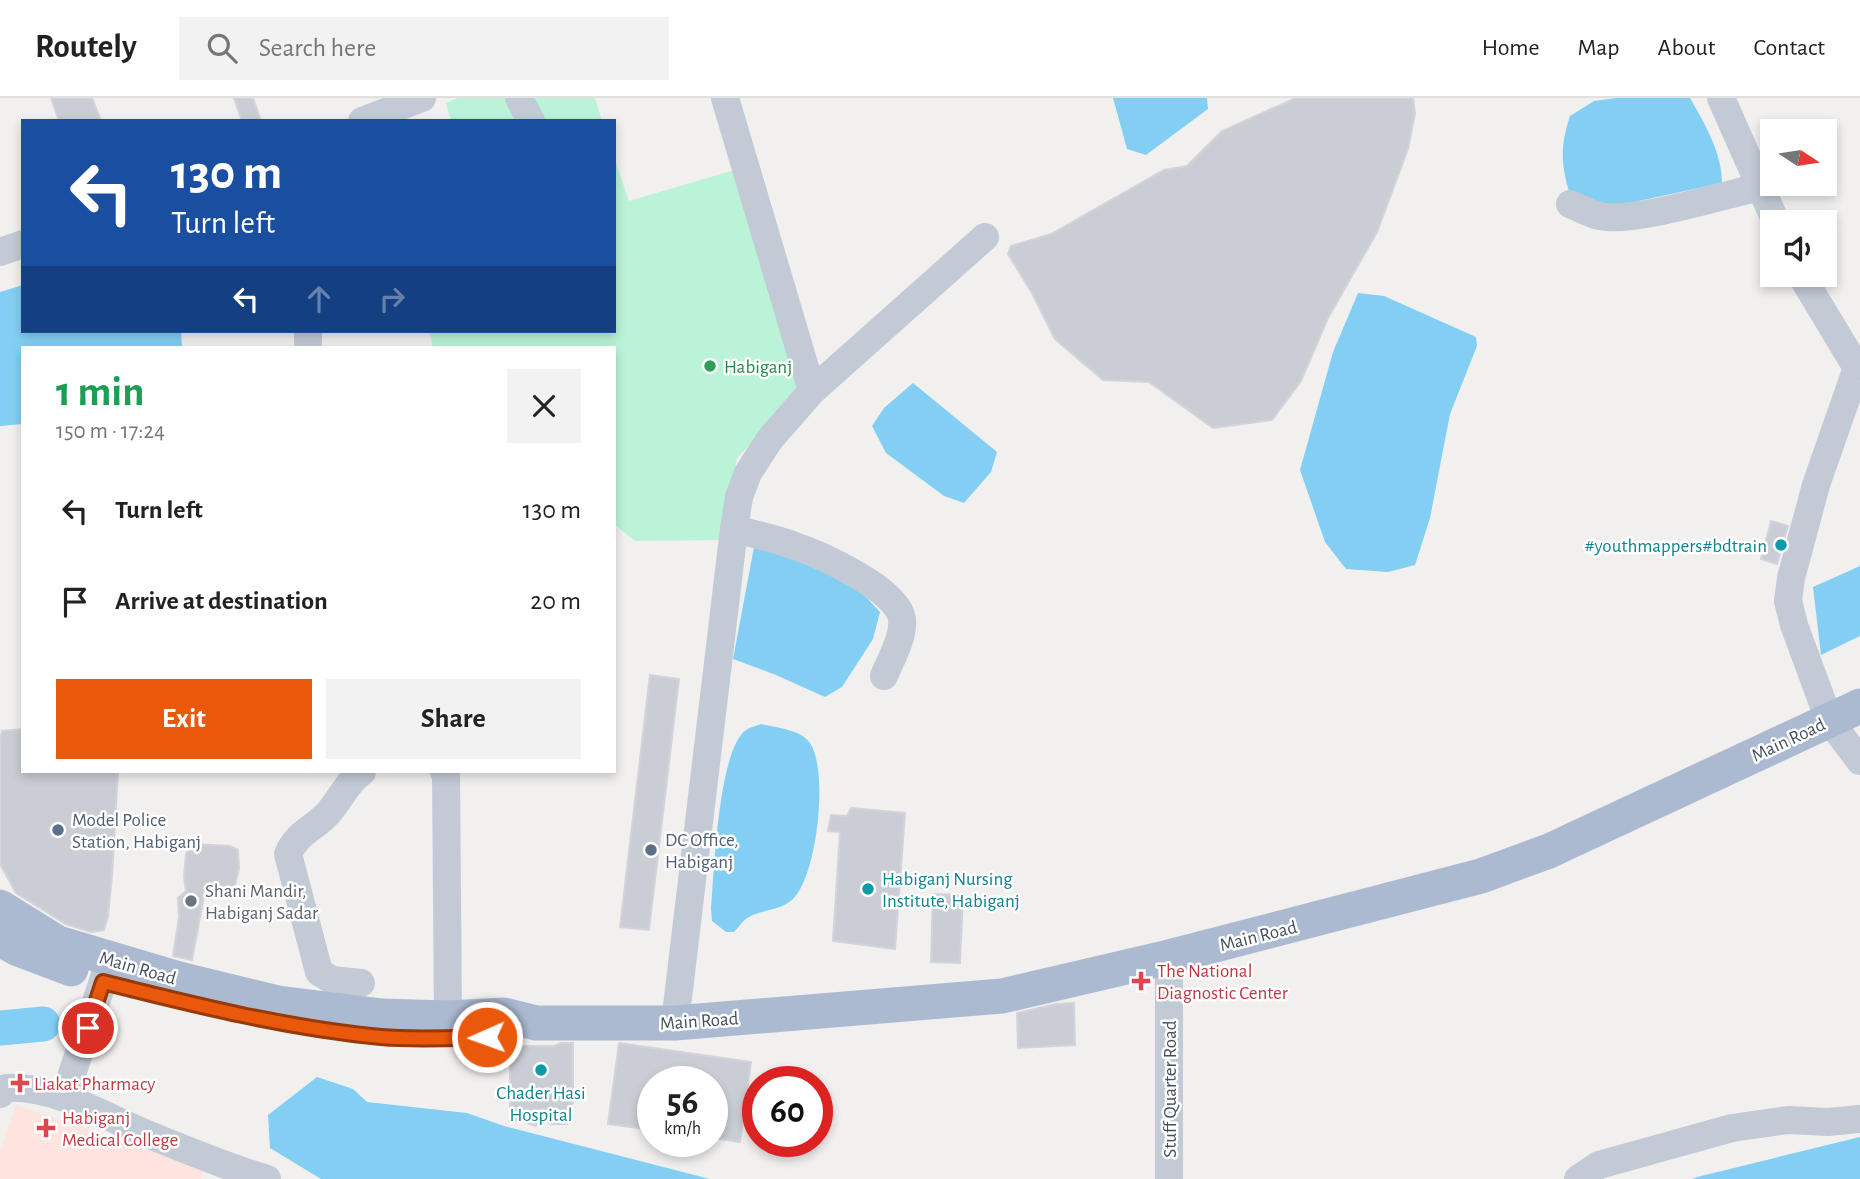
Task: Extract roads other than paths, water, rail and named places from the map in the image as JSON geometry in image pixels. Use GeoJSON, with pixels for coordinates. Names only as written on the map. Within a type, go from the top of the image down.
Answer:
{"type":"FeatureCollection","features":[{"type":"Feature","properties":{"kind":"main road","name":"Main Road"},"geometry":{"type":"LineString","coordinates":[[0,907],[107,971],[179,979],[278,1003],[382,1016],[448,1018],[504,1014],[536,1023],[676,1023],[1002,996],[1169,957],[1481,876],[1549,851],[1860,706]]}},
{"type":"Feature","properties":{"kind":"main road","name":"Main Road"},"geometry":{"type":"LineString","coordinates":[[0,939],[18,948],[107,971],[247,1016],[327,1030],[382,1037],[506,1036],[536,1023]]}},
{"type":"Feature","properties":{"kind":"street"},"geometry":{"type":"LineString","coordinates":[[367,119],[422,98]]}},
{"type":"Feature","properties":{"kind":"street"},"geometry":{"type":"LineString","coordinates":[[519,98],[530,119]]}},
{"type":"Feature","properties":{"kind":"street"},"geometry":{"type":"LineString","coordinates":[[725,98],[812,391]]}},
{"type":"Feature","properties":{"kind":"street"},"geometry":{"type":"LineString","coordinates":[[1721,98],[1770,210]]}},
{"type":"Feature","properties":{"kind":"street"},"geometry":{"type":"LineString","coordinates":[[1570,204],[1600,216],[1614,218],[1646,214],[1759,187]]}},
{"type":"Feature","properties":{"kind":"street"},"geometry":{"type":"LineString","coordinates":[[676,1023],[734,529],[739,497],[747,473],[770,439],[812,391],[985,237]]}},
{"type":"Feature","properties":{"kind":"street"},"geometry":{"type":"LineString","coordinates":[[0,252],[21,245]]}},
{"type":"Feature","properties":{"kind":"street"},"geometry":{"type":"LineString","coordinates":[[1809,287],[1859,364],[1816,485],[1791,578],[1788,601],[1794,625],[1829,720],[1860,761]]}},
{"type":"Feature","properties":{"kind":"street"},"geometry":{"type":"LineString","coordinates":[[734,529],[793,545],[845,569],[886,594],[898,606],[902,620],[900,635],[884,676]]}},
{"type":"Feature","properties":{"kind":"street"},"geometry":{"type":"LineString","coordinates":[[360,773],[354,777],[321,821],[294,840],[288,854],[319,972],[332,980],[361,983]]}},
{"type":"Feature","properties":{"kind":"street"},"geometry":{"type":"LineString","coordinates":[[444,773],[448,1018]]}},
{"type":"Feature","properties":{"kind":"street","name":"Stuff Quarter Road"},"geometry":{"type":"LineString","coordinates":[[1169,957],[1169,1179]]}},
{"type":"Feature","properties":{"kind":"street"},"geometry":{"type":"LineString","coordinates":[[64,1098],[107,971]]}},
{"type":"Feature","properties":{"kind":"street"},"geometry":{"type":"LineString","coordinates":[[2,1090],[20,1087],[64,1098],[215,1171],[267,1179]]}},
{"type":"Feature","properties":{"kind":"street"},"geometry":{"type":"LineString","coordinates":[[1578,1179],[1600,1165],[1732,1128],[1788,1120],[1828,1122],[1860,1119]]}},
{"type":"Feature","properties":{"kind":"water"},"geometry":{"type":"Polygon","coordinates":[[[1113,98],[1207,98],[1208,109],[1146,155],[1127,149],[1113,98]]]}},
{"type":"Feature","properties":{"kind":"water"},"geometry":{"type":"Polygon","coordinates":[[[1616,98],[1690,98],[1716,150],[1722,183],[1597,210],[1573,203],[1563,160],[1564,139],[1570,116],[1594,101],[1616,98]]]}},
{"type":"Feature","properties":{"kind":"water"},"geometry":{"type":"Polygon","coordinates":[[[21,286],[21,333],[181,333],[182,346],[21,346],[21,424],[0,426],[0,292],[21,286]]]}},
{"type":"Feature","properties":{"kind":"water"},"geometry":{"type":"Polygon","coordinates":[[[1358,293],[1384,296],[1476,337],[1477,346],[1450,414],[1430,518],[1415,565],[1388,572],[1346,569],[1325,542],[1300,470],[1333,352],[1358,293]]]}},
{"type":"Feature","properties":{"kind":"water"},"geometry":{"type":"Polygon","coordinates":[[[913,383],[997,452],[991,472],[964,503],[944,496],[886,453],[872,426],[884,408],[913,383]]]}},
{"type":"Feature","properties":{"kind":"water"},"geometry":{"type":"Polygon","coordinates":[[[754,547],[816,563],[854,584],[880,612],[873,639],[842,687],[825,697],[733,659],[754,547]]]}},
{"type":"Feature","properties":{"kind":"water"},"geometry":{"type":"Polygon","coordinates":[[[1860,566],[1860,636],[1821,655],[1813,587],[1860,566]]]}},
{"type":"Feature","properties":{"kind":"water"},"geometry":{"type":"Polygon","coordinates":[[[761,724],[794,732],[810,743],[816,757],[819,776],[818,823],[814,847],[801,887],[793,899],[783,906],[749,917],[734,932],[726,932],[712,921],[711,909],[723,786],[737,742],[746,730],[761,724]]]}},
{"type":"Feature","properties":{"kind":"water"},"geometry":{"type":"Polygon","coordinates":[[[317,1077],[353,1089],[367,1102],[467,1113],[504,1126],[710,1179],[321,1179],[270,1148],[268,1115],[317,1077]]]}},
{"type":"Feature","properties":{"kind":"water"},"geometry":{"type":"Polygon","coordinates":[[[1860,1137],[1860,1179],[1692,1179],[1697,1177],[1860,1137]]]}},
{"type":"Feature","properties":{"kind":"waterway"},"geometry":{"type":"LineString","coordinates":[[0,1028],[43,1024]]}},
{"type":"Feature","properties":{"kind":"place","name":"Habiganj"},"geometry":{"type":"Point","coordinates":[710,366]}},
{"type":"Feature","properties":{"kind":"place","name":"#youthmappers#bdtrain"},"geometry":{"type":"Point","coordinates":[1781,545]}},
{"type":"Feature","properties":{"kind":"place","name":"Model Police Station, Habiganj"},"geometry":{"type":"Point","coordinates":[58,830]}},
{"type":"Feature","properties":{"kind":"place","name":"DC Office, Habiganj"},"geometry":{"type":"Point","coordinates":[651,850]}},
{"type":"Feature","properties":{"kind":"place","name":"Habiganj Nursing Institute, Habiganj"},"geometry":{"type":"Point","coordinates":[868,889]}},
{"type":"Feature","properties":{"kind":"place","name":"Shani Mandir, Habiganj Sadar"},"geometry":{"type":"Point","coordinates":[191,901]}},
{"type":"Feature","properties":{"kind":"place","name":"The National Diagnostic Center"},"geometry":{"type":"Point","coordinates":[1141,981]}},
{"type":"Feature","properties":{"kind":"place","name":"Chader Hasi Hospital"},"geometry":{"type":"Point","coordinates":[541,1070]}},
{"type":"Feature","properties":{"kind":"place","name":"Liakat Pharmacy"},"geometry":{"type":"Point","coordinates":[20,1083]}},
{"type":"Feature","properties":{"kind":"place","name":"Habiganj Medical College"},"geometry":{"type":"Point","coordinates":[46,1128]}}]}
